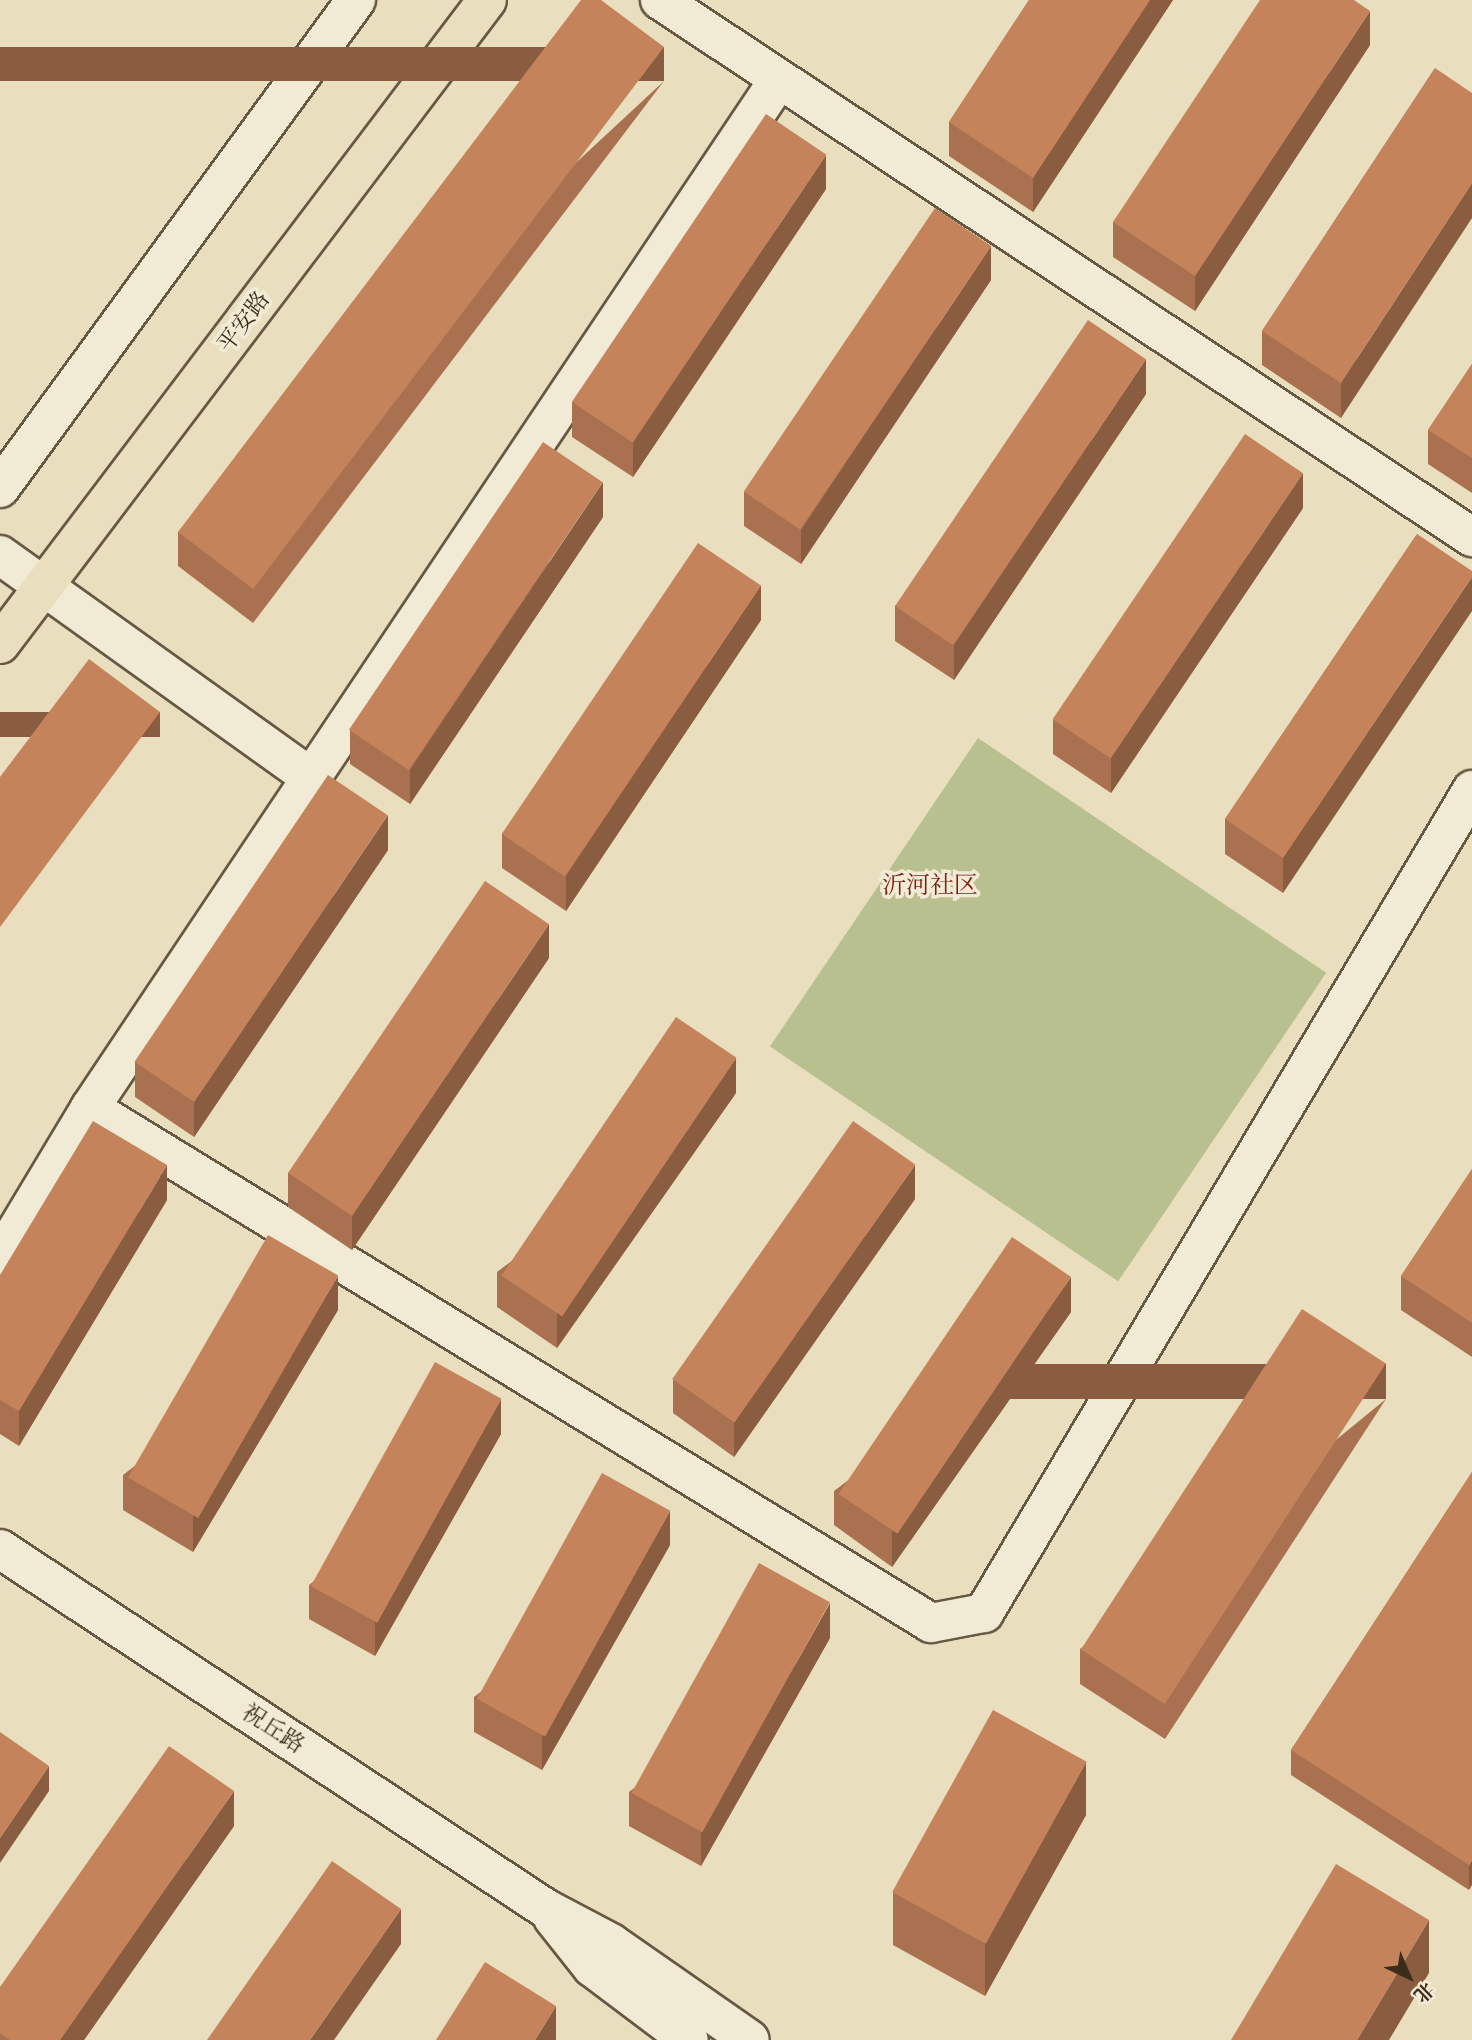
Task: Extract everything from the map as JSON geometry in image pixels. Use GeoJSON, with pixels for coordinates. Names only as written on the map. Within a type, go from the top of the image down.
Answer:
{"type":"FeatureCollection","features":[{"type":"Feature","properties":{"kind":"main road","name":"平安路"},"geometry":{"type":"LineString","coordinates":[[0,644],[487,0]]}},
{"type":"Feature","properties":{"kind":"street"},"geometry":{"type":"LineString","coordinates":[[0,488],[356,0]]}},
{"type":"Feature","properties":{"kind":"street"},"geometry":{"type":"LineString","coordinates":[[660,0],[1472,537]]}},
{"type":"Feature","properties":{"kind":"street"},"geometry":{"type":"LineString","coordinates":[[0,1258],[90,1108],[779,79]]}},
{"type":"Feature","properties":{"kind":"street"},"geometry":{"type":"LineString","coordinates":[[0,555],[311,778]]}},
{"type":"Feature","properties":{"kind":"street"},"geometry":{"type":"LineString","coordinates":[[90,1108],[930,1623],[984,1613],[1472,790]]}},
{"type":"Feature","properties":{"kind":"street","name":"祝丘路"},"geometry":{"type":"LineString","coordinates":[[0,1549],[545,1908],[611,1942],[750,2040]]}},
{"type":"Feature","properties":{"kind":"street","name":"祝丘路"},"geometry":{"type":"LineString","coordinates":[[545,1908],[592,1967],[689,2040]]}},
{"type":"Feature","properties":{"kind":"green space"},"geometry":{"type":"Polygon","coordinates":[[[978,738],[1326,973],[1118,1281],[770,1046],[978,738]]]}},
{"type":"Feature","properties":{"kind":"building"},"geometry":{"type":"Polygon","coordinates":[[[581,0],[601,0],[664,47],[253,589],[178,532],[581,0]]]}},
{"type":"Feature","properties":{"kind":"building"},"geometry":{"type":"Polygon","coordinates":[[[1029,0],[1150,0],[1033,178],[949,122],[1029,0]]]}},
{"type":"Feature","properties":{"kind":"building"},"geometry":{"type":"Polygon","coordinates":[[[1260,0],[1354,0],[1370,11],[1195,276],[1113,222],[1260,0]]]}},
{"type":"Feature","properties":{"kind":"building"},"geometry":{"type":"Polygon","coordinates":[[[1435,68],[1472,93],[1472,183],[1341,383],[1262,331],[1435,68]]]}},
{"type":"Feature","properties":{"kind":"building"},"geometry":{"type":"Polygon","coordinates":[[[766,114],[827,155],[632,442],[572,402],[766,114]]]}},
{"type":"Feature","properties":{"kind":"building"},"geometry":{"type":"Polygon","coordinates":[[[935,208],[991,246],[800,530],[744,492],[935,208]]]}},
{"type":"Feature","properties":{"kind":"building"},"geometry":{"type":"Polygon","coordinates":[[[1088,320],[1146,359],[953,645],[895,606],[1088,320]]]}},
{"type":"Feature","properties":{"kind":"building"},"geometry":{"type":"Polygon","coordinates":[[[1472,364],[1472,458],[1428,430],[1472,364]]]}},
{"type":"Feature","properties":{"kind":"building"},"geometry":{"type":"Polygon","coordinates":[[[1245,434],[1303,473],[1111,758],[1053,719],[1245,434]]]}},
{"type":"Feature","properties":{"kind":"building"},"geometry":{"type":"Polygon","coordinates":[[[543,442],[603,482],[409,770],[349,730],[543,442]]]}},
{"type":"Feature","properties":{"kind":"building"},"geometry":{"type":"Polygon","coordinates":[[[1417,534],[1472,571],[1472,577],[1283,858],[1225,819],[1417,534]]]}},
{"type":"Feature","properties":{"kind":"building"},"geometry":{"type":"Polygon","coordinates":[[[698,543],[761,585],[565,876],[502,834],[698,543]]]}},
{"type":"Feature","properties":{"kind":"building"},"geometry":{"type":"Polygon","coordinates":[[[89,659],[160,712],[0,927],[0,777],[89,659]]]}},
{"type":"Feature","properties":{"kind":"building"},"geometry":{"type":"Polygon","coordinates":[[[328,775],[388,815],[194,1102],[135,1062],[328,775]]]}},
{"type":"Feature","properties":{"kind":"building"},"geometry":{"type":"Polygon","coordinates":[[[485,881],[549,924],[352,1216],[288,1173],[485,881]]]}},
{"type":"Feature","properties":{"kind":"building"},"geometry":{"type":"Polygon","coordinates":[[[676,1017],[737,1058],[562,1316],[502,1276],[676,1017]]]}},
{"type":"Feature","properties":{"kind":"building"},"geometry":{"type":"Polygon","coordinates":[[[93,1121],[167,1165],[19,1411],[0,1400],[0,1275],[93,1121]]]}},
{"type":"Feature","properties":{"kind":"building"},"geometry":{"type":"Polygon","coordinates":[[[853,1121],[915,1165],[735,1423],[672,1379],[853,1121]]]}},
{"type":"Feature","properties":{"kind":"building"},"geometry":{"type":"Polygon","coordinates":[[[1472,1169],[1472,1323],[1401,1276],[1472,1169]]]}},
{"type":"Feature","properties":{"kind":"building"},"geometry":{"type":"Polygon","coordinates":[[[268,1235],[338,1276],[198,1518],[128,1477],[268,1235]]]}},
{"type":"Feature","properties":{"kind":"building"},"geometry":{"type":"Polygon","coordinates":[[[1012,1237],[1071,1277],[898,1534],[839,1494],[1012,1237]]]}},
{"type":"Feature","properties":{"kind":"building"},"geometry":{"type":"Polygon","coordinates":[[[1302,1309],[1386,1363],[1165,1704],[1081,1650],[1302,1309]]]}},
{"type":"Feature","properties":{"kind":"building"},"geometry":{"type":"Polygon","coordinates":[[[435,1362],[501,1399],[377,1623],[311,1586],[435,1362]]]}},
{"type":"Feature","properties":{"kind":"building"},"geometry":{"type":"Polygon","coordinates":[[[1472,1472],[1472,1860],[1469,1865],[1291,1750],[1472,1472]]]}},
{"type":"Feature","properties":{"kind":"building"},"geometry":{"type":"Polygon","coordinates":[[[602,1473],[670,1511],[545,1736],[477,1699],[602,1473]]]}},
{"type":"Feature","properties":{"kind":"building"},"geometry":{"type":"Polygon","coordinates":[[[759,1563],[830,1602],[702,1832],[631,1793],[759,1563]]]}},
{"type":"Feature","properties":{"kind":"building"},"geometry":{"type":"Polygon","coordinates":[[[993,1710],[1087,1762],[986,1944],[892,1892],[993,1710]]]}},
{"type":"Feature","properties":{"kind":"building"},"geometry":{"type":"Polygon","coordinates":[[[0,1732],[49,1766],[0,1838],[0,1732]]]}},
{"type":"Feature","properties":{"kind":"building"},"geometry":{"type":"Polygon","coordinates":[[[169,1746],[234,1791],[60,2040],[10,2040],[0,2033],[0,1987],[169,1746]]]}},
{"type":"Feature","properties":{"kind":"building"},"geometry":{"type":"Polygon","coordinates":[[[332,1861],[401,1909],[310,2040],[207,2040],[332,1861]]]}},
{"type":"Feature","properties":{"kind":"building"},"geometry":{"type":"Polygon","coordinates":[[[1336,1864],[1429,1920],[1357,2040],[1231,2040],[1336,1864]]]}},
{"type":"Feature","properties":{"kind":"building"},"geometry":{"type":"Polygon","coordinates":[[[485,1962],[556,2006],[535,2040],[436,2040],[485,1962]]]}},
{"type":"Feature","properties":{"kind":"district","name":"沂河社区"},"geometry":{"type":"Point","coordinates":[930,886]}}]}
